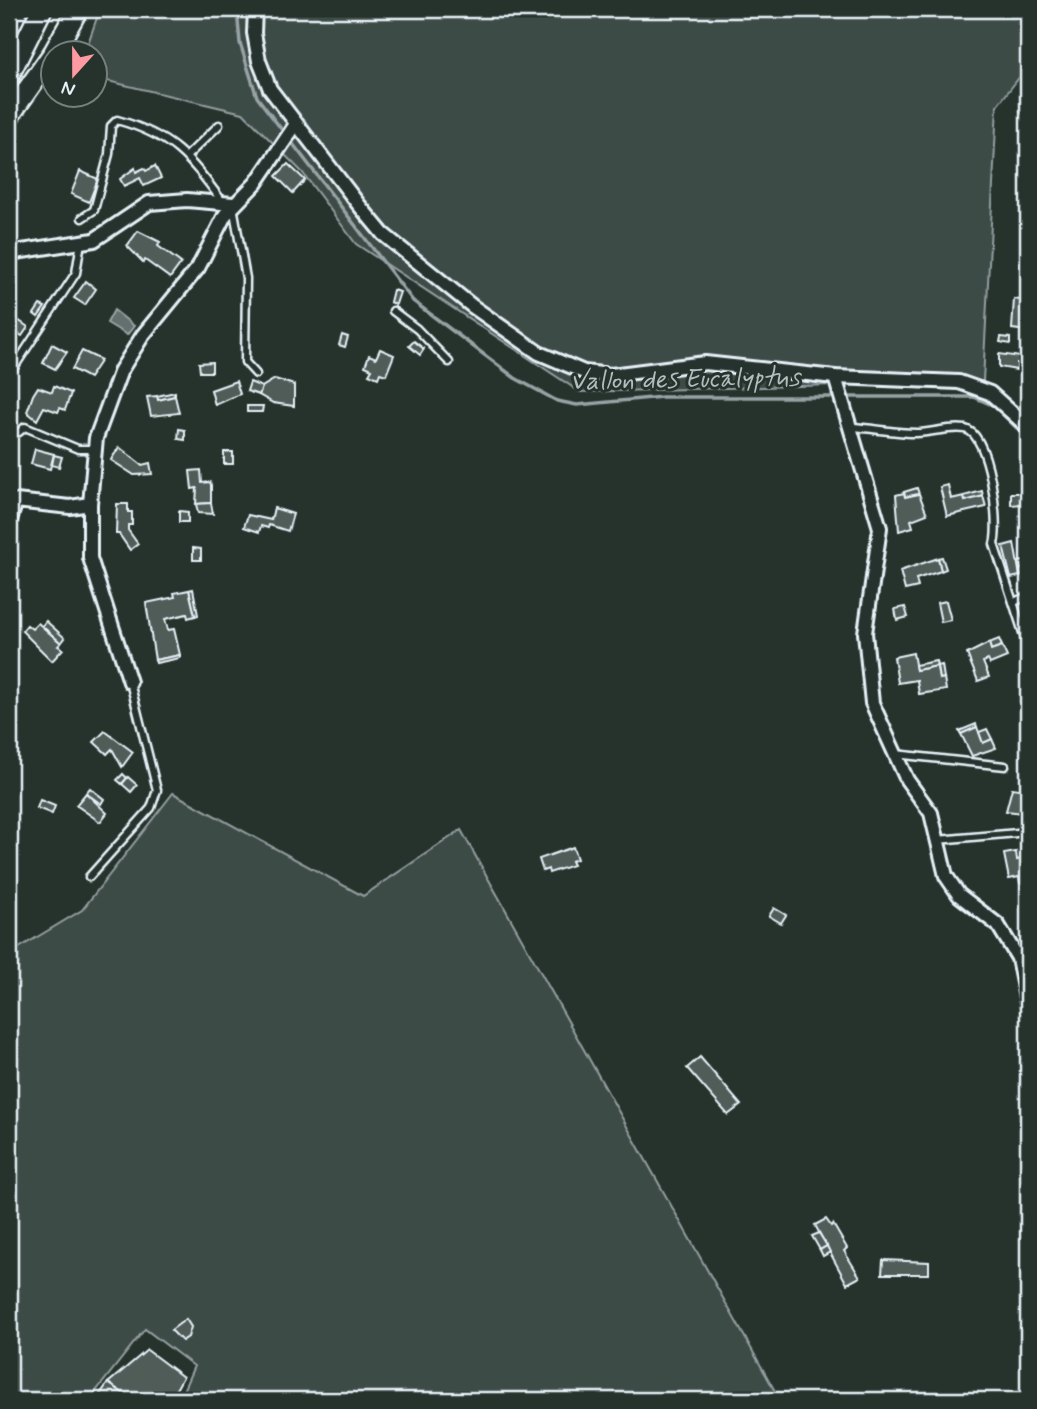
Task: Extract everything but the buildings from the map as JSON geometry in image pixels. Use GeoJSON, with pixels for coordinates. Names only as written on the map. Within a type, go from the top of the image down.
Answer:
{"type":"FeatureCollection","features":[{"type":"Feature","properties":{"kind":"main road"},"geometry":{"type":"LineString","coordinates":[[9,75],[42,9]]}},
{"type":"Feature","properties":{"kind":"main road"},"geometry":{"type":"LineString","coordinates":[[62,38],[78,9]]}},
{"type":"Feature","properties":{"kind":"main road"},"geometry":{"type":"LineString","coordinates":[[9,116],[38,75]]}},
{"type":"Feature","properties":{"kind":"street"},"geometry":{"type":"LineString","coordinates":[[255,9],[254,33],[258,61],[270,89],[293,128],[383,234],[472,306],[560,365],[611,374],[705,363],[837,383],[960,382],[990,393],[1025,421]]}},
{"type":"Feature","properties":{"kind":"street"},"geometry":{"type":"LineString","coordinates":[[9,253],[94,240],[149,203],[187,200],[240,202],[293,128]]}},
{"type":"Feature","properties":{"kind":"street"},"geometry":{"type":"LineString","coordinates":[[131,682],[90,558],[90,504],[95,449],[108,402],[121,370],[143,335],[198,268],[228,203]]}},
{"type":"Feature","properties":{"kind":"street"},"geometry":{"type":"LineString","coordinates":[[837,383],[880,528],[865,633],[872,703],[907,780],[931,813],[946,876],[959,895],[998,925],[1024,966],[1028,1008]]}},
{"type":"Feature","properties":{"kind":"street"},"geometry":{"type":"LineString","coordinates":[[9,523],[12,500],[70,507],[90,504]]}},
{"type":"Feature","properties":{"kind":"lane"},"geometry":{"type":"LineString","coordinates":[[82,218],[94,210],[109,154],[111,126],[117,120],[138,125],[188,155],[228,203],[247,278],[245,362],[256,374]]}},
{"type":"Feature","properties":{"kind":"lane"},"geometry":{"type":"LineString","coordinates":[[188,155],[219,125]]}},
{"type":"Feature","properties":{"kind":"lane"},"geometry":{"type":"LineString","coordinates":[[9,376],[76,274],[81,240]]}},
{"type":"Feature","properties":{"kind":"lane"},"geometry":{"type":"LineString","coordinates":[[393,312],[417,329],[449,362]]}},
{"type":"Feature","properties":{"kind":"lane"},"geometry":{"type":"LineString","coordinates":[[19,432],[25,427],[78,449],[95,449]]}},
{"type":"Feature","properties":{"kind":"lane"},"geometry":{"type":"LineString","coordinates":[[851,427],[920,433],[965,429],[976,434],[981,443],[992,487],[998,531],[995,544],[1028,648]]}},
{"type":"Feature","properties":{"kind":"lane"},"geometry":{"type":"LineString","coordinates":[[1014,602],[1028,596]]}},
{"type":"Feature","properties":{"kind":"lane"},"geometry":{"type":"LineString","coordinates":[[89,877],[151,808],[157,790],[131,682]]}},
{"type":"Feature","properties":{"kind":"lane"},"geometry":{"type":"LineString","coordinates":[[895,754],[1004,766]]}},
{"type":"Feature","properties":{"kind":"lane"},"geometry":{"type":"LineString","coordinates":[[937,840],[1028,832]]}},
{"type":"Feature","properties":{"kind":"shaded area"},"geometry":{"type":"Polygon","coordinates":[[[100,9],[1028,9],[1028,66],[997,106],[983,381],[580,392],[356,244],[302,172],[243,113],[108,81],[108,38],[90,38],[100,9]]]}},
{"type":"Feature","properties":{"kind":"shaded area"},"geometry":{"type":"Polygon","coordinates":[[[114,310],[134,326],[127,335],[107,323],[114,310]]]}},
{"type":"Feature","properties":{"kind":"shaded area"},"geometry":{"type":"Polygon","coordinates":[[[173,793],[363,896],[461,830],[780,1400],[179,1400],[194,1366],[145,1329],[89,1400],[9,1400],[9,954],[82,910],[173,793]]]}},
{"type":"Feature","properties":{"kind":"waterway","name":"Vallon des Eucalyptus"},"geometry":{"type":"LineString","coordinates":[[237,9],[240,43],[257,97],[285,134]]}},
{"type":"Feature","properties":{"kind":"waterway","name":"Vallon des Eucalyptus"},"geometry":{"type":"LineString","coordinates":[[290,140],[413,301],[515,378],[557,401],[577,405],[662,397],[974,397],[994,406],[1028,439]]}}]}
